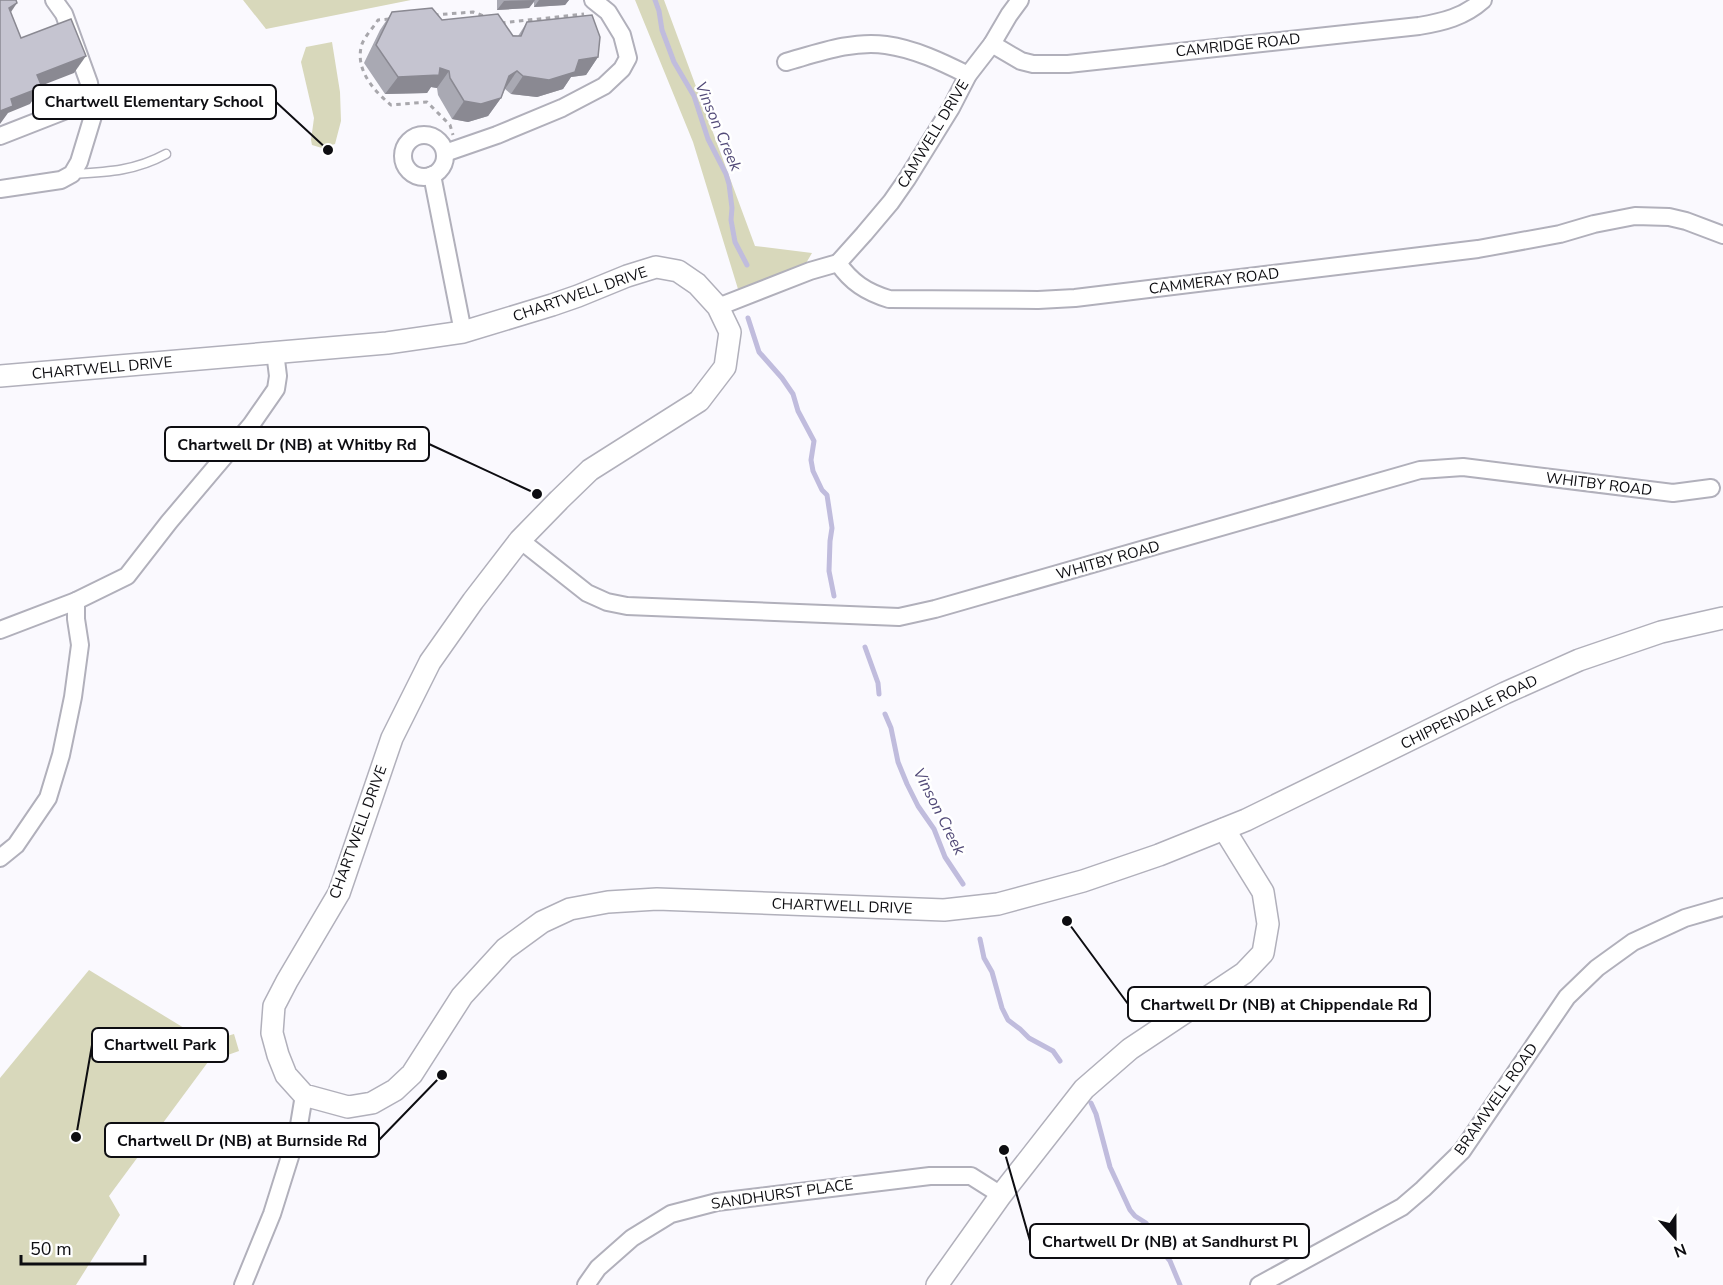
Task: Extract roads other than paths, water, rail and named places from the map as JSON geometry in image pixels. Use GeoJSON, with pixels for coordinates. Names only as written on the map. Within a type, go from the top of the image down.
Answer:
{"type":"FeatureCollection","features":[{"type":"Feature","properties":{"kind":"street"},"geometry":{"type":"LineString","coordinates":[[0,189],[61,180],[72,174],[80,162],[93,116],[92,100],[89,82],[71,32],[64,14],[54,0]]}},
{"type":"Feature","properties":{"kind":"street"},"geometry":{"type":"LineString","coordinates":[[451,150],[433,137],[419,135],[408,143],[403,156],[407,168],[418,176],[432,175],[442,166],[451,150],[497,135],[562,108],[604,86],[622,69],[628,58],[622,35],[608,12],[593,0]]}},
{"type":"Feature","properties":{"kind":"street","name":"CAMWELL DRIVE"},"geometry":{"type":"LineString","coordinates":[[838,263],[878,218],[907,179],[951,108],[968,75],[992,45],[1020,0]]}},
{"type":"Feature","properties":{"kind":"street","name":"CAMRIDGE ROAD"},"geometry":{"type":"LineString","coordinates":[[992,45],[1021,61],[1033,64],[1068,64],[1419,26],[1452,19],[1483,0]]}},
{"type":"Feature","properties":{"kind":"street"},"geometry":{"type":"LineString","coordinates":[[786,62],[846,46],[884,44],[920,54],[968,75]]}},
{"type":"Feature","properties":{"kind":"street"},"geometry":{"type":"LineString","coordinates":[[0,136],[92,100]]}},
{"type":"Feature","properties":{"kind":"street"},"geometry":{"type":"LineString","coordinates":[[432,175],[463,332]]}},
{"type":"Feature","properties":{"kind":"street","name":"CAMMERAY ROAD"},"geometry":{"type":"LineString","coordinates":[[838,263],[860,287],[874,295],[889,299],[1038,300],[1075,298],[1478,249],[1560,234],[1635,216],[1669,217],[1686,221],[1723,236]]}},
{"type":"Feature","properties":{"kind":"street"},"geometry":{"type":"LineString","coordinates":[[718,307],[810,271],[838,263]]}},
{"type":"Feature","properties":{"kind":"street","name":"CHARTWELL DRIVE"},"geometry":{"type":"LineString","coordinates":[[0,376],[387,343],[463,332],[578,297],[627,276],[656,267],[678,271],[697,284],[718,307],[730,332],[726,367],[699,401],[590,471],[520,540],[430,662],[392,738],[339,893],[274,1006],[272,1033],[278,1055],[286,1075],[304,1095],[348,1107],[372,1103],[395,1090],[412,1074],[462,996],[505,949],[542,922],[570,909],[608,902],[657,899],[944,910],[998,904],[1094,877],[1159,855],[1224,829]]}},
{"type":"Feature","properties":{"kind":"street"},"geometry":{"type":"LineString","coordinates":[[0,630],[76,601],[127,576],[250,425],[276,389],[278,376],[275,352]]}},
{"type":"Feature","properties":{"kind":"street","name":"WHITBY ROAD"},"geometry":{"type":"LineString","coordinates":[[520,540],[587,593],[607,602],[627,606],[899,617],[935,609],[1420,470],[1463,467],[1673,493],[1711,488]]}},
{"type":"Feature","properties":{"kind":"street"},"geometry":{"type":"LineString","coordinates":[[0,858],[16,844],[48,798],[61,755],[73,697],[80,645],[76,601]]}},
{"type":"Feature","properties":{"kind":"street","name":"CHIPPENDALE ROAD"},"geometry":{"type":"LineString","coordinates":[[1224,829],[1578,660],[1661,632],[1723,618]]}},
{"type":"Feature","properties":{"kind":"street"},"geometry":{"type":"LineString","coordinates":[[937,1285],[1001,1195],[1084,1089],[1130,1049],[1244,973],[1263,953],[1268,924],[1263,892],[1224,829]]}},
{"type":"Feature","properties":{"kind":"street","name":"BRAMWELL ROAD"},"geometry":{"type":"LineString","coordinates":[[1259,1285],[1402,1208],[1423,1189],[1462,1151],[1567,997],[1596,968],[1633,942],[1685,918],[1723,907]]}},
{"type":"Feature","properties":{"kind":"street"},"geometry":{"type":"LineString","coordinates":[[243,1285],[272,1214],[298,1131],[304,1095]]}},
{"type":"Feature","properties":{"kind":"street","name":"SANDHURST PLACE"},"geometry":{"type":"LineString","coordinates":[[586,1285],[598,1268],[632,1238],[671,1214],[717,1202],[930,1176],[971,1176],[1001,1195]]}},
{"type":"Feature","properties":{"kind":"lane"},"geometry":{"type":"LineString","coordinates":[[72,174],[118,171],[150,163],[166,154]]}},
{"type":"Feature","properties":{"kind":"waterway","name":"Vinson Creek"},"geometry":{"type":"LineString","coordinates":[[655,0],[662,30],[674,62],[694,96],[708,139],[726,174],[735,242],[747,265]]}},
{"type":"Feature","properties":{"kind":"waterway","name":"Vinson Creek"},"geometry":{"type":"LineString","coordinates":[[748,318],[759,352],[793,394],[798,411],[814,441],[811,460],[813,471],[827,495],[832,528],[829,571],[834,596]]}},
{"type":"Feature","properties":{"kind":"waterway","name":"Vinson Creek"},"geometry":{"type":"LineString","coordinates":[[865,647],[878,683],[879,694]]}},
{"type":"Feature","properties":{"kind":"waterway","name":"Vinson Creek"},"geometry":{"type":"LineString","coordinates":[[885,714],[891,728],[898,762],[907,784],[918,806],[934,829],[945,857],[963,884]]}},
{"type":"Feature","properties":{"kind":"waterway","name":"Vinson Creek"},"geometry":{"type":"LineString","coordinates":[[980,939],[984,958],[992,972],[1002,1008],[1008,1020],[1029,1038],[1053,1051],[1060,1061]]}},
{"type":"Feature","properties":{"kind":"waterway","name":"Vinson Creek"},"geometry":{"type":"LineString","coordinates":[[1091,1103],[1110,1167],[1130,1210],[1146,1223],[1160,1249],[1170,1261],[1180,1285]]}},
{"type":"Feature","properties":{"kind":"place","name":"Chartwell Elementary School"},"geometry":{"type":"Point","coordinates":[328,150]}},
{"type":"Feature","properties":{"kind":"place","name":"Chartwell Dr (NB) at Whitby Rd"},"geometry":{"type":"Point","coordinates":[537,494]}},
{"type":"Feature","properties":{"kind":"place","name":"Chartwell Dr (NB) at Chippendale Rd"},"geometry":{"type":"Point","coordinates":[1067,921]}},
{"type":"Feature","properties":{"kind":"place","name":"Chartwell Dr (NB) at Burnside Rd"},"geometry":{"type":"Point","coordinates":[442,1075]}},
{"type":"Feature","properties":{"kind":"place","name":"Chartwell Park"},"geometry":{"type":"Point","coordinates":[76,1137]}},
{"type":"Feature","properties":{"kind":"place","name":"Chartwell Dr (NB) at Sandhurst Pl"},"geometry":{"type":"Point","coordinates":[1004,1150]}}]}
